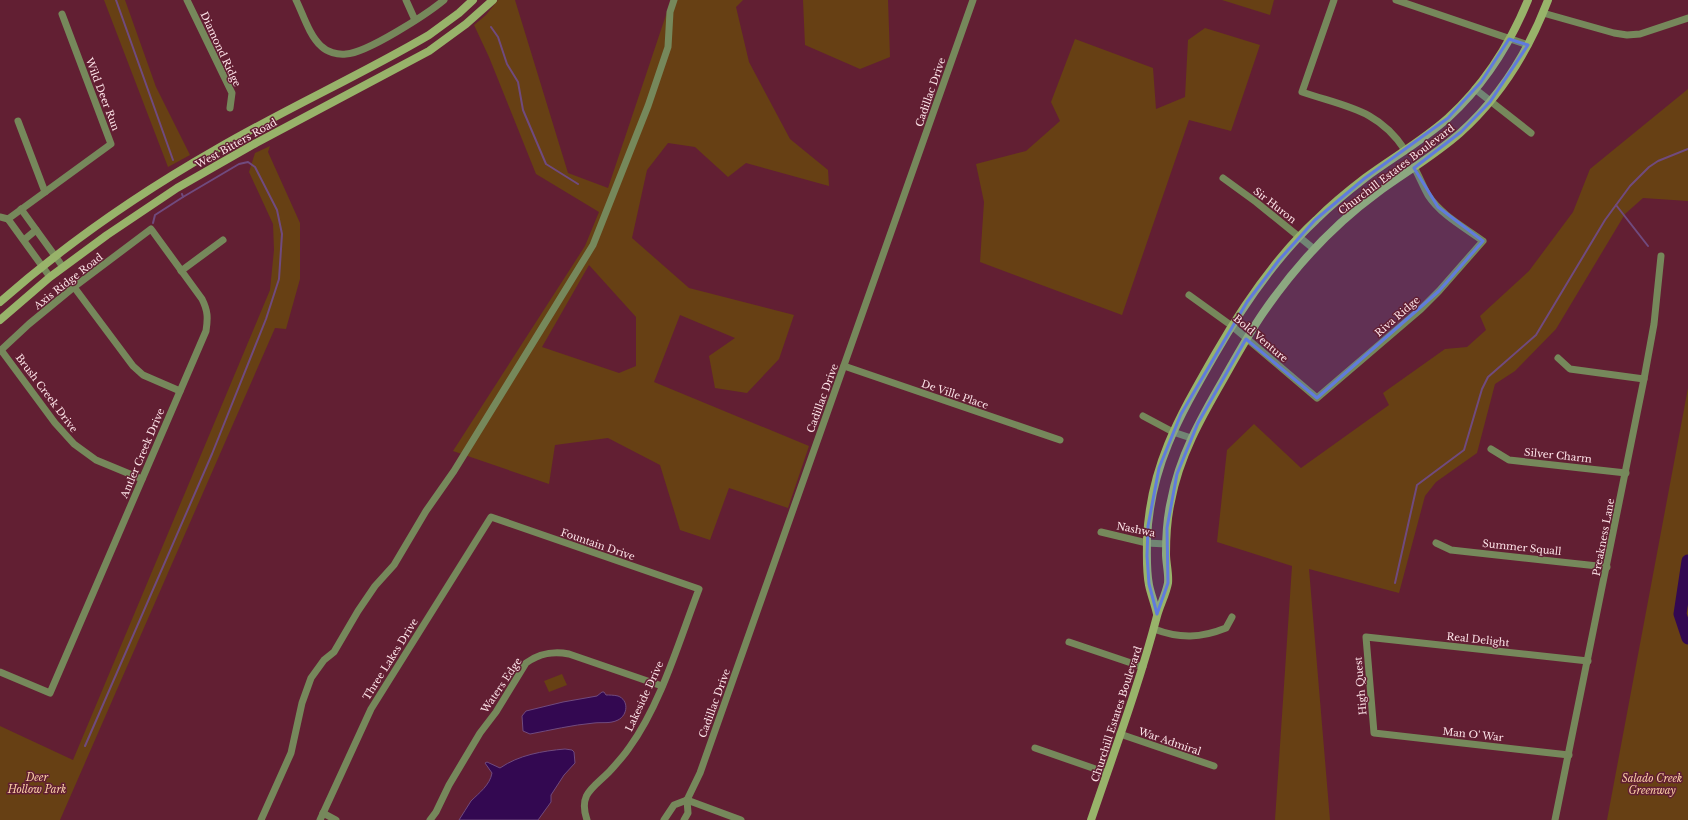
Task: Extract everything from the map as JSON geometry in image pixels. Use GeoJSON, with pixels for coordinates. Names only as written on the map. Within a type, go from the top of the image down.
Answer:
{"type":"FeatureCollection","features":[{"type":"Feature","properties":{"kind":"street","name":"Diamond Ridge"},"geometry":{"type":"LineString","coordinates":[[187,0],[232,93],[230,108]]}},
{"type":"Feature","properties":{"kind":"street"},"geometry":{"type":"LineString","coordinates":[[296,0],[313,36],[321,46],[332,53],[346,54],[356,52],[383,39],[415,20],[444,0]]}},
{"type":"Feature","properties":{"kind":"street"},"geometry":{"type":"LineString","coordinates":[[406,0],[415,20]]}},
{"type":"Feature","properties":{"kind":"street","name":"West Bitters Road"},"geometry":{"type":"LineString","coordinates":[[0,302],[55,255],[125,205],[216,149],[398,53],[429,35],[459,13],[473,0]]}},
{"type":"Feature","properties":{"kind":"street","name":"West Bitters Road"},"geometry":{"type":"LineString","coordinates":[[0,320],[63,267],[137,214],[177,188],[222,162],[429,51],[466,24],[493,0]]}},
{"type":"Feature","properties":{"kind":"street"},"geometry":{"type":"LineString","coordinates":[[260,820],[291,753],[302,703],[312,678],[324,660],[334,652],[358,611],[375,586],[394,565],[426,511],[454,471],[593,245],[648,106],[668,47],[670,12],[674,0]]}},
{"type":"Feature","properties":{"kind":"street","name":"Cadillac Drive"},"geometry":{"type":"LineString","coordinates":[[687,800],[700,774],[973,0]]}},
{"type":"Feature","properties":{"kind":"street"},"geometry":{"type":"LineString","coordinates":[[1334,0],[1302,92],[1366,113],[1393,133],[1405,150]]}},
{"type":"Feature","properties":{"kind":"street"},"geometry":{"type":"LineString","coordinates":[[1396,0],[1528,45]]}},
{"type":"Feature","properties":{"kind":"street","name":"Churchill Estates Boulevard"},"geometry":{"type":"LineString","coordinates":[[1157,614],[1149,584],[1147,544],[1152,497],[1159,468],[1181,414],[1232,326],[1247,302],[1279,260],[1315,220],[1349,190],[1448,118],[1475,89],[1495,62],[1509,39],[1528,0]]}},
{"type":"Feature","properties":{"kind":"street","name":"Churchill Estates Boulevard"},"geometry":{"type":"LineString","coordinates":[[1090,820],[1143,667],[1157,614],[1168,583],[1166,544],[1171,501],[1177,474],[1198,423],[1263,313],[1294,272],[1328,234],[1362,205],[1435,153],[1461,132],[1490,102],[1511,73],[1528,45],[1548,0]]}},
{"type":"Feature","properties":{"kind":"street"},"geometry":{"type":"LineString","coordinates":[[459,13],[466,24]]}},
{"type":"Feature","properties":{"kind":"street"},"geometry":{"type":"LineString","coordinates":[[1543,13],[1614,33],[1627,35],[1640,34],[1688,18]]}},
{"type":"Feature","properties":{"kind":"street","name":"Wild Deer Run"},"geometry":{"type":"LineString","coordinates":[[8,219],[112,144],[62,14]]}},
{"type":"Feature","properties":{"kind":"street"},"geometry":{"type":"LineString","coordinates":[[1475,89],[1531,133]]}},
{"type":"Feature","properties":{"kind":"street"},"geometry":{"type":"LineString","coordinates":[[18,121],[44,192]]}},
{"type":"Feature","properties":{"kind":"street"},"geometry":{"type":"LineString","coordinates":[[216,149],[222,162]]}},
{"type":"Feature","properties":{"kind":"street","name":"Riva Ridge"},"geometry":{"type":"LineString","coordinates":[[1317,398],[1421,309],[1483,241],[1449,217],[1438,207],[1429,195],[1414,167]]}},
{"type":"Feature","properties":{"kind":"street","name":"Sir Huron"},"geometry":{"type":"LineString","coordinates":[[1223,178],[1256,202],[1314,249]]}},
{"type":"Feature","properties":{"kind":"street"},"geometry":{"type":"LineString","coordinates":[[21,209],[63,267]]}},
{"type":"Feature","properties":{"kind":"street"},"geometry":{"type":"LineString","coordinates":[[0,217],[8,219],[50,277]]}},
{"type":"Feature","properties":{"kind":"street","name":"Antler Creek Drive"},"geometry":{"type":"LineString","coordinates":[[0,672],[50,693],[206,331],[208,318],[202,299],[151,229]]}},
{"type":"Feature","properties":{"kind":"street","name":"Axis Ridge Road"},"geometry":{"type":"LineString","coordinates":[[1,350],[74,286],[151,229]]}},
{"type":"Feature","properties":{"kind":"street"},"geometry":{"type":"LineString","coordinates":[[24,240],[36,230]]}},
{"type":"Feature","properties":{"kind":"street"},"geometry":{"type":"LineString","coordinates":[[181,271],[223,240]]}},
{"type":"Feature","properties":{"kind":"street","name":"Preakness Lane"},"geometry":{"type":"LineString","coordinates":[[1555,820],[1644,379],[1654,324],[1661,256]]}},
{"type":"Feature","properties":{"kind":"street"},"geometry":{"type":"LineString","coordinates":[[74,286],[133,366],[143,375],[180,391]]}},
{"type":"Feature","properties":{"kind":"street","name":"Bold Venture"},"geometry":{"type":"LineString","coordinates":[[1189,295],[1232,326],[1317,398]]}},
{"type":"Feature","properties":{"kind":"street","name":"Brush Creek Drive"},"geometry":{"type":"LineString","coordinates":[[1,350],[55,423],[74,444],[96,460],[142,479]]}},
{"type":"Feature","properties":{"kind":"street"},"geometry":{"type":"LineString","coordinates":[[1558,358],[1570,369],[1644,379]]}},
{"type":"Feature","properties":{"kind":"street","name":"De Ville Place"},"geometry":{"type":"LineString","coordinates":[[844,366],[1060,440]]}},
{"type":"Feature","properties":{"kind":"street"},"geometry":{"type":"LineString","coordinates":[[1143,416],[1173,432],[1191,438]]}},
{"type":"Feature","properties":{"kind":"street","name":"Silver Charm"},"geometry":{"type":"LineString","coordinates":[[1491,449],[1509,460],[1626,472]]}},
{"type":"Feature","properties":{"kind":"street","name":"Fountain Drive"},"geometry":{"type":"LineString","coordinates":[[491,517],[699,589]]}},
{"type":"Feature","properties":{"kind":"street","name":"Three Lakes Drive"},"geometry":{"type":"LineString","coordinates":[[321,817],[371,709],[491,517]]}},
{"type":"Feature","properties":{"kind":"street","name":"Nashwa"},"geometry":{"type":"LineString","coordinates":[[1101,532],[1147,544],[1166,544]]}},
{"type":"Feature","properties":{"kind":"street","name":"Summer Squall"},"geometry":{"type":"LineString","coordinates":[[1436,543],[1451,550],[1607,567]]}},
{"type":"Feature","properties":{"kind":"street","name":"Lakeside Drive"},"geometry":{"type":"LineString","coordinates":[[587,820],[584,804],[586,796],[592,787],[608,773],[629,748],[642,729],[662,686],[699,589]]}},
{"type":"Feature","properties":{"kind":"street"},"geometry":{"type":"LineString","coordinates":[[1154,629],[1180,636],[1202,636],[1226,628],[1232,617]]}},
{"type":"Feature","properties":{"kind":"street","name":"Real Delight"},"geometry":{"type":"LineString","coordinates":[[1366,636],[1588,660]]}},
{"type":"Feature","properties":{"kind":"street","name":"High Quest"},"geometry":{"type":"LineString","coordinates":[[1366,636],[1374,733]]}},
{"type":"Feature","properties":{"kind":"street"},"geometry":{"type":"LineString","coordinates":[[1069,642],[1143,667]]}},
{"type":"Feature","properties":{"kind":"street","name":"Waters Edge"},"geometry":{"type":"LineString","coordinates":[[430,820],[436,812],[449,785],[480,733],[496,712],[526,663],[534,658],[546,653],[558,652],[569,654],[662,686]]}},
{"type":"Feature","properties":{"kind":"street","name":"Man O' War"},"geometry":{"type":"LineString","coordinates":[[1374,733],[1569,755]]}},
{"type":"Feature","properties":{"kind":"street","name":"War Admiral"},"geometry":{"type":"LineString","coordinates":[[1120,734],[1214,766]]}},
{"type":"Feature","properties":{"kind":"street"},"geometry":{"type":"LineString","coordinates":[[1035,748],[1107,773]]}},
{"type":"Feature","properties":{"kind":"street"},"geometry":{"type":"LineString","coordinates":[[684,820],[688,813],[687,800]]}},
{"type":"Feature","properties":{"kind":"street"},"geometry":{"type":"LineString","coordinates":[[664,820],[674,805],[687,800],[741,820]]}},
{"type":"Feature","properties":{"kind":"street"},"geometry":{"type":"LineString","coordinates":[[321,817],[336,820]]}},
{"type":"Feature","properties":{"kind":"highlighted area"},"geometry":{"type":"Polygon","coordinates":[[[1509,39],[1528,45],[1490,102],[1461,132],[1414,168],[1438,207],[1483,241],[1439,291],[1317,398],[1246,339],[1198,423],[1177,474],[1167,528],[1168,583],[1157,614],[1149,584],[1147,556],[1148,526],[1159,468],[1181,414],[1247,302],[1279,260],[1315,220],[1365,178],[1448,118],[1481,82],[1509,39]]]}},
{"type":"Feature","properties":{"kind":"green space"},"geometry":{"type":"Polygon","coordinates":[[[104,0],[125,0],[156,87],[190,155],[168,167],[104,0]]]}},
{"type":"Feature","properties":{"kind":"green space"},"geometry":{"type":"Polygon","coordinates":[[[498,0],[515,0],[568,173],[608,188],[671,0],[743,0],[736,7],[749,62],[790,139],[828,170],[829,186],[746,163],[728,177],[695,147],[668,143],[647,170],[632,238],[689,288],[794,315],[779,359],[747,393],[715,388],[709,356],[735,338],[680,315],[654,382],[809,446],[788,508],[729,488],[710,540],[680,530],[660,465],[608,438],[555,445],[549,484],[453,451],[585,246],[599,212],[536,174],[489,57],[474,25],[486,15],[498,0]],[[589,265],[542,347],[619,373],[636,366],[636,317],[589,265]]]}},
{"type":"Feature","properties":{"kind":"green space"},"geometry":{"type":"Polygon","coordinates":[[[803,0],[888,0],[890,57],[860,69],[805,45],[803,0]]]}},
{"type":"Feature","properties":{"kind":"green space"},"geometry":{"type":"Polygon","coordinates":[[[1222,0],[1274,0],[1270,15],[1222,0]]]}},
{"type":"Feature","properties":{"kind":"green space"},"geometry":{"type":"Polygon","coordinates":[[[1205,28],[1260,45],[1231,131],[1189,120],[1122,315],[980,262],[984,202],[976,164],[1026,151],[1060,121],[1051,102],[1075,39],[1153,68],[1156,109],[1185,97],[1188,40],[1205,28]]]}},
{"type":"Feature","properties":{"kind":"green space"},"geometry":{"type":"Polygon","coordinates":[[[1688,89],[1688,201],[1643,198],[1625,214],[1556,329],[1515,371],[1495,384],[1477,453],[1436,482],[1425,496],[1399,593],[1309,569],[1330,820],[1275,820],[1292,566],[1217,542],[1227,450],[1254,424],[1301,468],[1389,405],[1383,393],[1445,349],[1467,347],[1486,330],[1480,316],[1529,271],[1573,212],[1590,169],[1688,89]]]}},
{"type":"Feature","properties":{"kind":"green space","name":"Deer Hollow Park"},"geometry":{"type":"Polygon","coordinates":[[[270,146],[268,152],[300,223],[300,279],[286,329],[275,328],[60,820],[0,820],[0,726],[73,760],[270,290],[274,250],[273,224],[249,172],[255,153],[270,146]]]}},
{"type":"Feature","properties":{"kind":"green space","name":"Salado Creek Greenway"},"geometry":{"type":"Polygon","coordinates":[[[1688,388],[1688,820],[1607,820],[1688,388]]]}},
{"type":"Feature","properties":{"kind":"green space"},"geometry":{"type":"Polygon","coordinates":[[[562,674],[567,685],[549,692],[544,681],[562,674]]]}},
{"type":"Feature","properties":{"kind":"shaded area"},"geometry":{"type":"Polygon","coordinates":[[[602,692],[606,695],[618,696],[624,701],[626,708],[624,715],[618,720],[578,725],[530,734],[523,731],[522,716],[526,711],[597,696],[602,692]]]}},
{"type":"Feature","properties":{"kind":"shaded area"},"geometry":{"type":"Polygon","coordinates":[[[565,749],[572,750],[574,752],[575,763],[564,775],[551,795],[551,802],[538,820],[459,820],[471,801],[484,788],[491,777],[492,773],[485,763],[487,762],[500,768],[531,754],[565,749]]]}},
{"type":"Feature","properties":{"kind":"waterway"},"geometry":{"type":"LineString","coordinates":[[116,0],[173,160]]}},
{"type":"Feature","properties":{"kind":"waterway"},"geometry":{"type":"LineString","coordinates":[[491,27],[498,37],[507,64],[518,82],[523,110],[546,164],[578,184]]}},
{"type":"Feature","properties":{"kind":"waterway"},"geometry":{"type":"LineString","coordinates":[[1395,583],[1417,485],[1464,450],[1482,389],[1488,377],[1536,335],[1605,220],[1630,186],[1649,167],[1658,161],[1688,149]]}},
{"type":"Feature","properties":{"kind":"waterway"},"geometry":{"type":"LineString","coordinates":[[85,746],[212,454],[266,319],[279,279],[282,234],[277,210],[255,167],[248,162],[239,164],[183,197],[182,194]]}},
{"type":"Feature","properties":{"kind":"waterway"},"geometry":{"type":"LineString","coordinates":[[153,223],[155,215],[183,197]]}},
{"type":"Feature","properties":{"kind":"waterway"},"geometry":{"type":"LineString","coordinates":[[1616,205],[1648,246]]}},
{"type":"Feature","properties":{"kind":"waterway"},"geometry":{"type":"LineString","coordinates":[[1688,561],[1680,614],[1688,638]]}}]}
